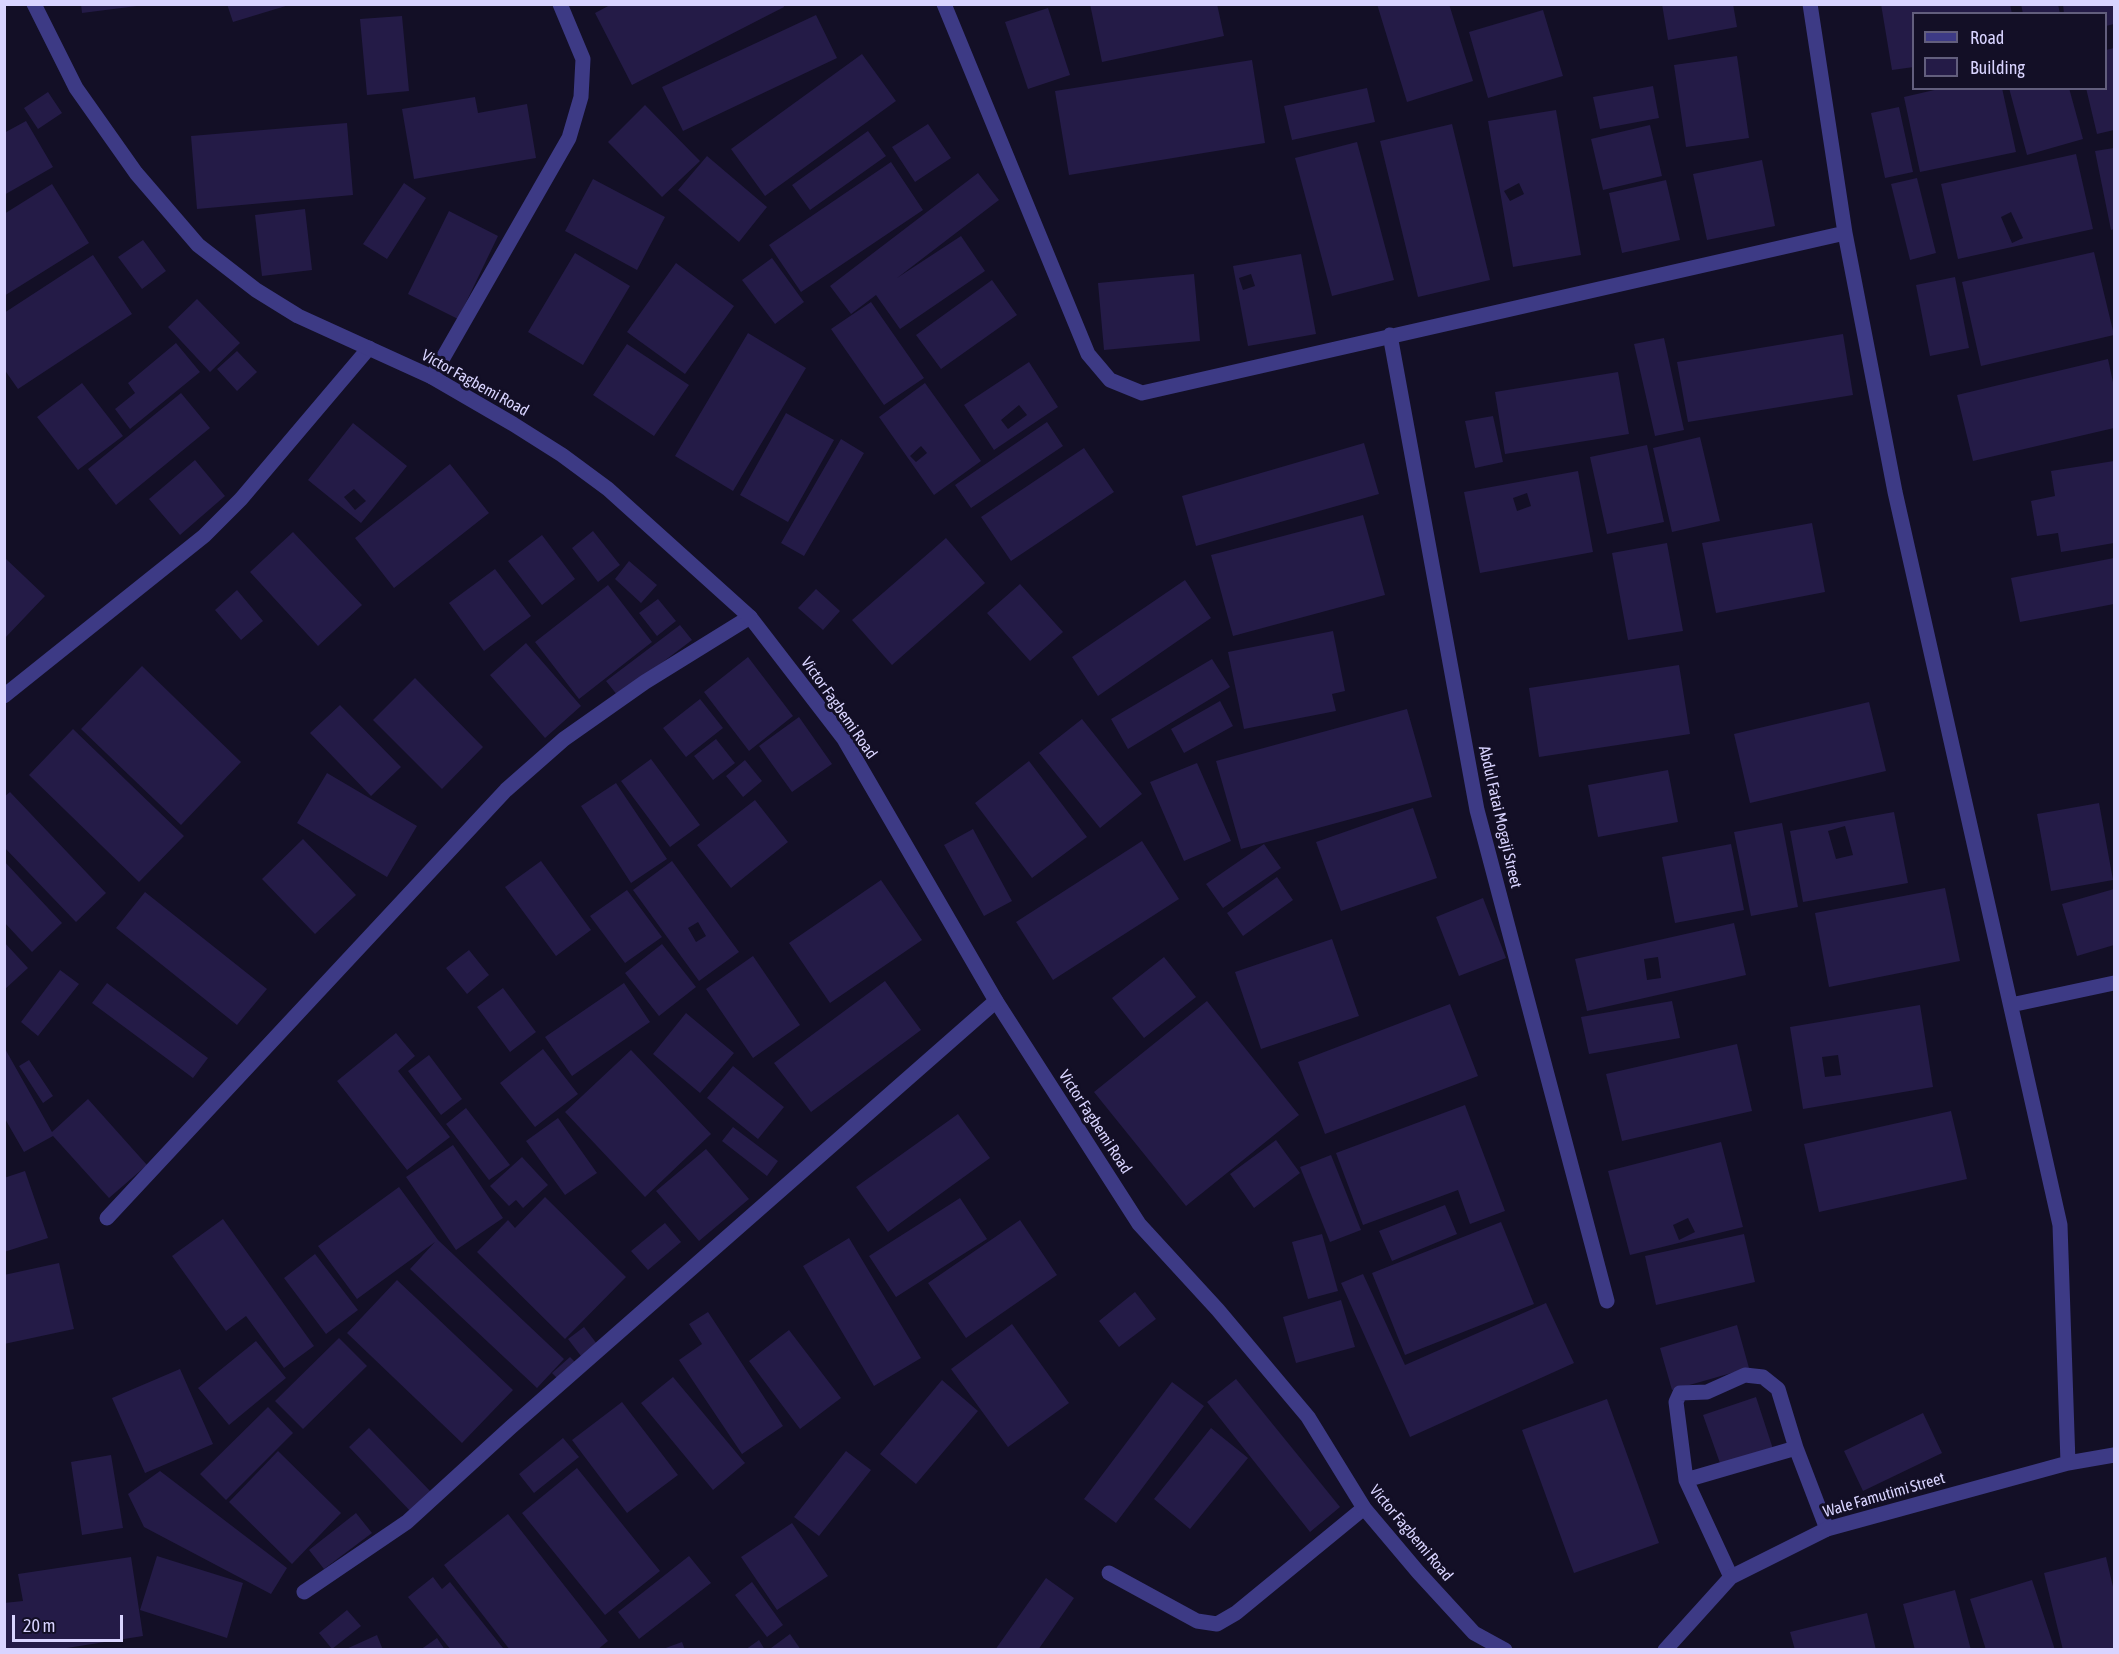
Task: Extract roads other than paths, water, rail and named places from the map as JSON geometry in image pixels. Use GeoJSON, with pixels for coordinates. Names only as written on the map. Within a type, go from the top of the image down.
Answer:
{"type":"FeatureCollection","features":[{"type":"Feature","properties":{"kind":"street","name":"Victor Fagbemi Road"},"geometry":{"type":"LineString","coordinates":[[34,4],[76,88],[136,172],[198,245],[256,291],[297,316],[432,377],[532,436],[608,489],[750,617],[844,739],[996,1001],[1139,1224],[1218,1310],[1308,1417],[1364,1508],[1418,1572],[1474,1633],[1505,1650]]}},
{"type":"Feature","properties":{"kind":"street"},"geometry":{"type":"LineString","coordinates":[[432,377],[569,138],[581,97],[583,59],[560,4]]}},
{"type":"Feature","properties":{"kind":"street"},"geometry":{"type":"LineString","coordinates":[[944,4],[1088,354],[1110,380],[1142,393],[1845,233]]}},
{"type":"Feature","properties":{"kind":"street"},"geometry":{"type":"LineString","coordinates":[[1810,4],[1845,233],[1895,492],[2060,1225],[2068,1463]]}},
{"type":"Feature","properties":{"kind":"street","name":"Abdul Fatai Mogaji Street"},"geometry":{"type":"LineString","coordinates":[[1390,335],[1477,810],[1607,1301]]}},
{"type":"Feature","properties":{"kind":"street"},"geometry":{"type":"LineString","coordinates":[[4,696],[204,536],[241,499],[369,348]]}},
{"type":"Feature","properties":{"kind":"street"},"geometry":{"type":"LineString","coordinates":[[107,1218],[506,790],[564,739],[645,682],[750,617]]}},
{"type":"Feature","properties":{"kind":"street"},"geometry":{"type":"LineString","coordinates":[[2011,1005],[2115,983]]}},
{"type":"Feature","properties":{"kind":"street"},"geometry":{"type":"LineString","coordinates":[[304,1592],[407,1522],[511,1427],[996,1001]]}},
{"type":"Feature","properties":{"kind":"street"},"geometry":{"type":"LineString","coordinates":[[1731,1577],[1686,1480],[1676,1402],[1680,1394],[1707,1392],[1745,1375],[1763,1377],[1778,1389],[1796,1448],[1827,1529]]}},
{"type":"Feature","properties":{"kind":"street"},"geometry":{"type":"LineString","coordinates":[[1686,1480],[1796,1448]]}},
{"type":"Feature","properties":{"kind":"street","name":"Wale Famutimi Street"},"geometry":{"type":"LineString","coordinates":[[1665,1650],[1731,1577],[1827,1529],[2068,1463],[2115,1455]]}},
{"type":"Feature","properties":{"kind":"street"},"geometry":{"type":"LineString","coordinates":[[1109,1574],[1197,1621],[1217,1624],[1236,1614],[1364,1508]]}}]}
